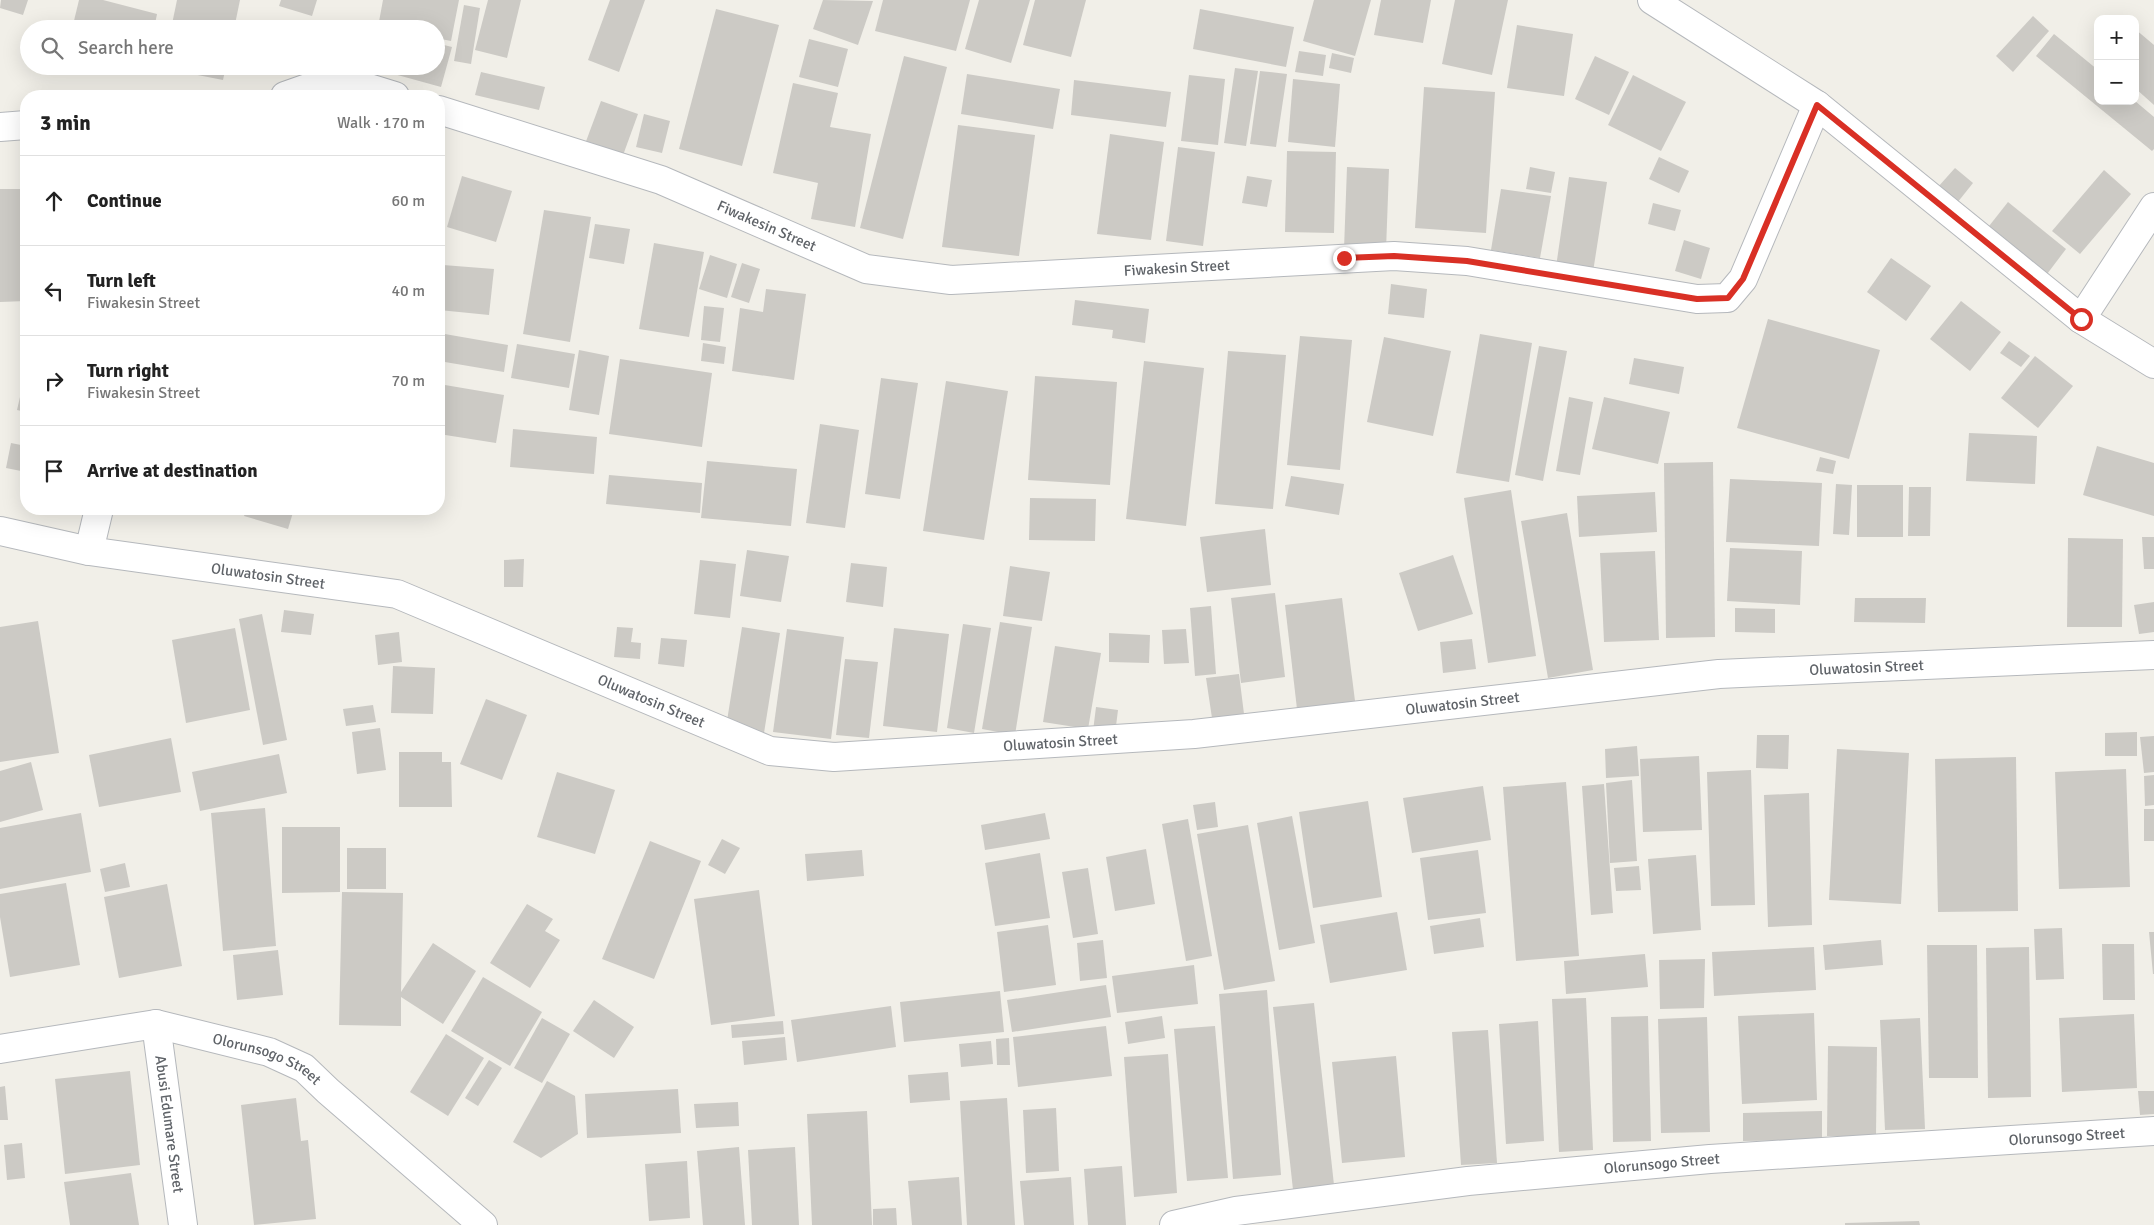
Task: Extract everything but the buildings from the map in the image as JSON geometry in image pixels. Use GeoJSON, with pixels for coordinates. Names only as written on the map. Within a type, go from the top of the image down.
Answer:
{"type":"FeatureCollection","features":[{"type":"Feature","properties":{"kind":"street"},"geometry":{"type":"LineString","coordinates":[[1652,0],[1817,105],[2081,319],[2154,364]]}},
{"type":"Feature","properties":{"kind":"street"},"geometry":{"type":"LineString","coordinates":[[302,90],[319,84],[353,83],[375,90]]}},
{"type":"Feature","properties":{"kind":"street","name":"Fiwakesin Street"},"geometry":{"type":"LineString","coordinates":[[445,112],[662,180],[866,269],[909,276],[951,280],[1394,256],[1467,261],[1697,299],[1728,298],[1743,279],[1817,105]]}},
{"type":"Feature","properties":{"kind":"street"},"geometry":{"type":"LineString","coordinates":[[0,127],[20,125]]}},
{"type":"Feature","properties":{"kind":"street"},"geometry":{"type":"LineString","coordinates":[[2081,319],[2154,207]]}},
{"type":"Feature","properties":{"kind":"street"},"geometry":{"type":"LineString","coordinates":[[89,551],[98,515]]}},
{"type":"Feature","properties":{"kind":"street","name":"Oluwatosin Street"},"geometry":{"type":"LineString","coordinates":[[0,531],[89,551],[396,594],[770,751],[834,757],[1194,734],[1719,674],[2154,654]]}},
{"type":"Feature","properties":{"kind":"street","name":"Olorunsogo Street"},"geometry":{"type":"LineString","coordinates":[[0,1049],[156,1024],[269,1052],[304,1068],[483,1225]]}},
{"type":"Feature","properties":{"kind":"street","name":"Abusi Edumare Street"},"geometry":{"type":"LineString","coordinates":[[156,1024],[183,1225]]}},
{"type":"Feature","properties":{"kind":"street","name":"Olorunsogo Street"},"geometry":{"type":"LineString","coordinates":[[1174,1225],[1236,1211],[1468,1181],[1710,1160],[2154,1131]]}},
{"type":"Feature","properties":{"kind":"route"},"geometry":{"type":"LineString","coordinates":[[1344,258],[1394,256],[1467,261],[1697,299],[1728,298],[1743,279],[1817,105],[2081,319]]}}]}
